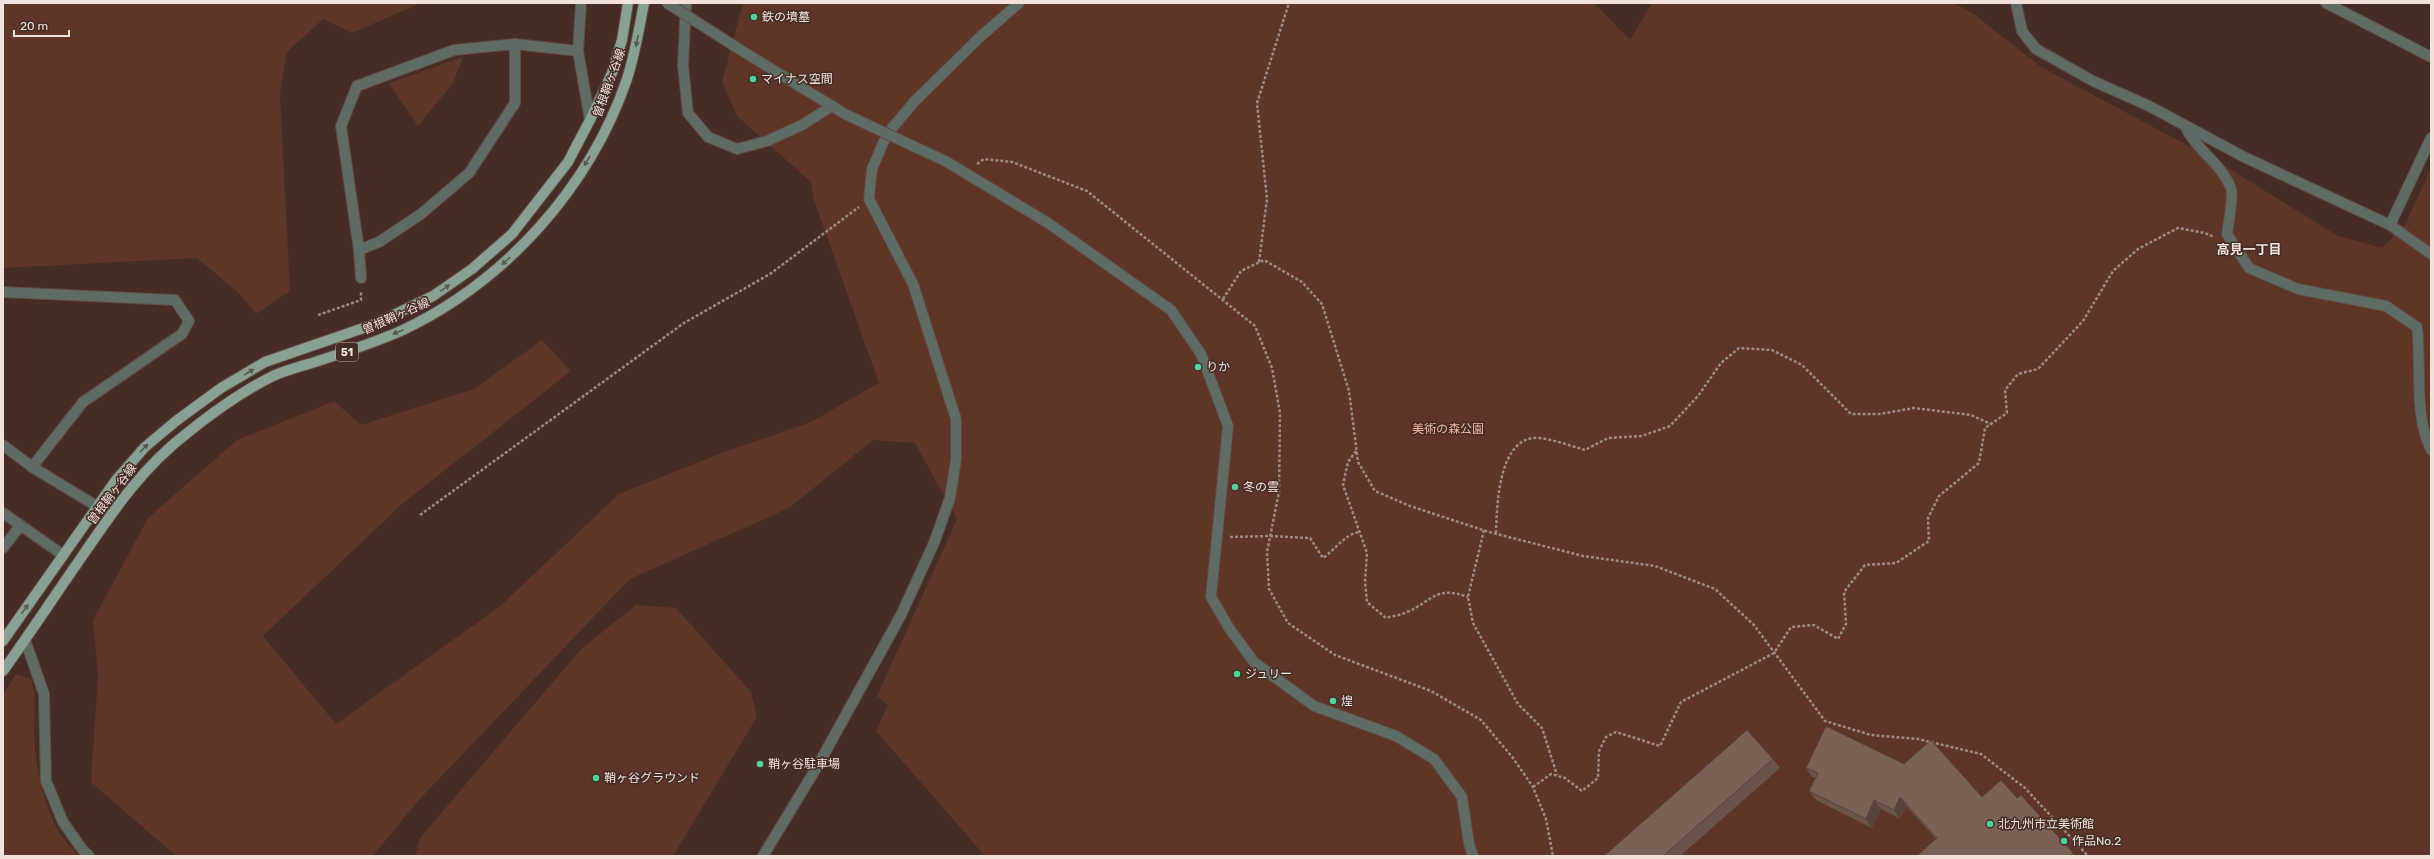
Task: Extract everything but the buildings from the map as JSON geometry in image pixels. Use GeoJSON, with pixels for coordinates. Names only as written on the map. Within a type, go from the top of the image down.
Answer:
{"type":"FeatureCollection","features":[{"type":"Feature","properties":{"kind":"main road","name":"曽根鞘ヶ谷線"},"geometry":{"type":"LineString","coordinates":[[3,641],[116,480],[145,447],[221,388],[265,362],[349,334],[396,316],[433,296],[472,269],[512,234],[539,203],[568,162],[590,120],[612,73],[622,40],[628,3]]}},
{"type":"Feature","properties":{"kind":"main road","name":"曽根鞘ヶ谷線"},"geometry":{"type":"LineString","coordinates":[[3,671],[128,490],[156,459],[186,434],[230,402],[272,376],[375,342],[442,310],[482,282],[524,246],[551,213],[581,172],[606,129],[626,80],[636,45],[644,3]]}},
{"type":"Feature","properties":{"kind":"street"},"geometry":{"type":"LineString","coordinates":[[581,3],[578,51],[590,120]]}},
{"type":"Feature","properties":{"kind":"street"},"geometry":{"type":"LineString","coordinates":[[667,3],[845,114],[947,162],[1055,227],[1171,310],[1202,354],[1228,426],[1211,597],[1229,628],[1254,662],[1314,706],[1396,736],[1434,759],[1462,797],[1469,844],[1473,856]]}},
{"type":"Feature","properties":{"kind":"street"},"geometry":{"type":"LineString","coordinates":[[686,3],[684,65],[688,113],[708,137],[737,149],[767,141],[795,128],[832,106]]}},
{"type":"Feature","properties":{"kind":"street"},"geometry":{"type":"LineString","coordinates":[[763,856],[817,768],[901,615],[934,543],[950,498],[956,460],[956,419],[913,284],[868,199],[872,169],[887,134],[915,101],[974,42],[1019,3]]}},
{"type":"Feature","properties":{"kind":"street"},"geometry":{"type":"LineString","coordinates":[[2016,3],[2022,31],[2036,49],[2093,81],[2149,106],[2244,157],[2390,225],[2431,254]]}},
{"type":"Feature","properties":{"kind":"street"},"geometry":{"type":"LineString","coordinates":[[2326,3],[2431,57]]}},
{"type":"Feature","properties":{"kind":"street"},"geometry":{"type":"LineString","coordinates":[[361,278],[359,250],[341,126],[357,86],[454,50],[515,44],[578,51]]}},
{"type":"Feature","properties":{"kind":"street"},"geometry":{"type":"LineString","coordinates":[[359,250],[379,242],[421,214],[469,173],[515,103],[515,44]]}},
{"type":"Feature","properties":{"kind":"street"},"geometry":{"type":"LineString","coordinates":[[2186,126],[2191,139],[2213,161],[2232,189],[2227,234],[2249,268],[2291,286],[2386,306],[2417,327],[2420,352],[2419,390],[2424,429],[2431,450]]}},
{"type":"Feature","properties":{"kind":"street"},"geometry":{"type":"LineString","coordinates":[[2390,225],[2431,138]]}},
{"type":"Feature","properties":{"kind":"street"},"geometry":{"type":"LineString","coordinates":[[3,292],[176,300],[189,322],[182,334],[83,402],[32,467]]}},
{"type":"Feature","properties":{"kind":"street"},"geometry":{"type":"LineString","coordinates":[[3,445],[32,467],[98,507]]}},
{"type":"Feature","properties":{"kind":"street"},"geometry":{"type":"LineString","coordinates":[[3,513],[63,555]]}},
{"type":"Feature","properties":{"kind":"street"},"geometry":{"type":"LineString","coordinates":[[3,548],[20,526]]}},
{"type":"Feature","properties":{"kind":"street"},"geometry":{"type":"LineString","coordinates":[[25,640],[44,694],[46,781],[63,822],[82,849],[90,856]]}},
{"type":"Feature","properties":{"kind":"path"},"geometry":{"type":"LineString","coordinates":[[1259,263],[1267,199],[1257,103],[1289,3]]}},
{"type":"Feature","properties":{"kind":"path"},"geometry":{"type":"LineString","coordinates":[[964,173],[984,159],[1012,162],[1087,191],[1255,326],[1272,368],[1280,413],[1279,492],[1267,552],[1269,589],[1288,623],[1335,655],[1431,690],[1481,720],[1513,758],[1533,787],[1546,819],[1554,856]]}},
{"type":"Feature","properties":{"kind":"path"},"geometry":{"type":"LineString","coordinates":[[420,515],[684,323],[770,274],[868,199]]}},
{"type":"Feature","properties":{"kind":"path"},"geometry":{"type":"LineString","coordinates":[[1533,787],[1551,774],[1582,791],[1598,778],[1599,751],[1606,737],[1616,732],[1660,746],[1681,702],[1774,653],[1791,627],[1814,625],[1838,639],[1846,624],[1844,592],[1865,565],[1896,563],[1929,541],[1928,518],[1939,496],[1979,463],[1985,428],[2007,413],[2005,390],[2018,374],[2038,369],[2083,321],[2113,271],[2138,249],[2178,228],[2205,233],[2236,248]]}},
{"type":"Feature","properties":{"kind":"path"},"geometry":{"type":"LineString","coordinates":[[1223,299],[1241,271],[1264,260],[1302,282],[1322,304],[1349,391],[1358,462],[1376,491],[1410,506],[1484,530],[1583,556],[1655,566],[1715,589],[1754,625],[1825,721],[1871,735],[1918,739],[1981,754],[2025,788],[2088,856]]}},
{"type":"Feature","properties":{"kind":"path"},"geometry":{"type":"LineString","coordinates":[[318,315],[361,300],[361,278]]}},
{"type":"Feature","properties":{"kind":"path"},"geometry":{"type":"LineString","coordinates":[[1496,533],[1498,495],[1508,457],[1524,441],[1539,438],[1585,450],[1608,438],[1642,436],[1670,426],[1698,396],[1721,363],[1739,348],[1772,350],[1802,365],[1852,414],[1880,414],[1914,408],[1971,415],[1991,424]]}},
{"type":"Feature","properties":{"kind":"path"},"geometry":{"type":"LineString","coordinates":[[1356,450],[1348,462],[1344,485],[1367,553],[1365,582],[1367,602],[1386,618],[1408,612],[1434,595],[1456,593],[1468,597]]}},
{"type":"Feature","properties":{"kind":"path"},"geometry":{"type":"LineString","coordinates":[[1484,530],[1468,597],[1473,623],[1518,704],[1542,728],[1557,776]]}},
{"type":"Feature","properties":{"kind":"path"},"geometry":{"type":"LineString","coordinates":[[1217,538],[1270,536],[1310,538],[1323,558],[1336,548],[1348,534],[1359,532]]}},
{"type":"Feature","properties":{"kind":"green space"},"geometry":{"type":"Polygon","coordinates":[[[3,3],[421,3],[352,33],[323,19],[287,52],[280,94],[290,291],[256,314],[239,293],[197,258],[3,268],[3,3]]]}},
{"type":"Feature","properties":{"kind":"green space","name":"美術の森公園"},"geometry":{"type":"Polygon","coordinates":[[[743,3],[1594,3],[1630,40],[1652,3],[1954,3],[1974,14],[2041,67],[2217,161],[2338,236],[2382,248],[2405,225],[2431,168],[2431,856],[985,856],[876,731],[888,705],[877,696],[957,519],[915,443],[873,440],[789,508],[630,579],[418,801],[373,856],[176,856],[91,782],[98,676],[93,620],[148,518],[237,440],[334,401],[361,425],[474,389],[542,340],[571,371],[402,504],[263,636],[336,724],[499,607],[619,494],[727,451],[811,422],[879,383],[814,200],[811,182],[737,116],[722,82],[743,3]]]}},
{"type":"Feature","properties":{"kind":"green space"},"geometry":{"type":"Polygon","coordinates":[[[463,57],[453,83],[418,126],[389,83],[463,57]]]}},
{"type":"Feature","properties":{"kind":"green space","name":"鞘ヶ谷グラウンド"},"geometry":{"type":"Polygon","coordinates":[[[636,605],[676,608],[751,692],[757,717],[673,856],[415,856],[420,838],[581,649],[636,605]]]}},
{"type":"Feature","properties":{"kind":"green space"},"geometry":{"type":"Polygon","coordinates":[[[16,674],[31,679],[33,686],[35,699],[34,733],[36,757],[40,781],[47,805],[58,831],[78,856],[3,856],[3,695],[16,674]]]}},
{"type":"Feature","properties":{"kind":"place","name":"鉄の墳墓"},"geometry":{"type":"Point","coordinates":[754,17]}},
{"type":"Feature","properties":{"kind":"place","name":"マイナス空間"},"geometry":{"type":"Point","coordinates":[753,79]}},
{"type":"Feature","properties":{"kind":"place","name":"りか"},"geometry":{"type":"Point","coordinates":[1198,367]}},
{"type":"Feature","properties":{"kind":"place","name":"冬の雲"},"geometry":{"type":"Point","coordinates":[1235,487]}},
{"type":"Feature","properties":{"kind":"place","name":"ジュリー"},"geometry":{"type":"Point","coordinates":[1237,674]}},
{"type":"Feature","properties":{"kind":"place","name":"煌"},"geometry":{"type":"Point","coordinates":[1333,701]}},
{"type":"Feature","properties":{"kind":"place","name":"鞘ヶ谷駐車場"},"geometry":{"type":"Point","coordinates":[760,764]}},
{"type":"Feature","properties":{"kind":"place","name":"鞘ヶ谷グラウンド"},"geometry":{"type":"Point","coordinates":[596,778]}},
{"type":"Feature","properties":{"kind":"place","name":"北九州市立美術館"},"geometry":{"type":"Point","coordinates":[1990,824]}},
{"type":"Feature","properties":{"kind":"place","name":"作品No.2"},"geometry":{"type":"Point","coordinates":[2064,841]}},
{"type":"Feature","properties":{"kind":"district","name":"高見一丁目"},"geometry":{"type":"Point","coordinates":[2249,249]}}]}
